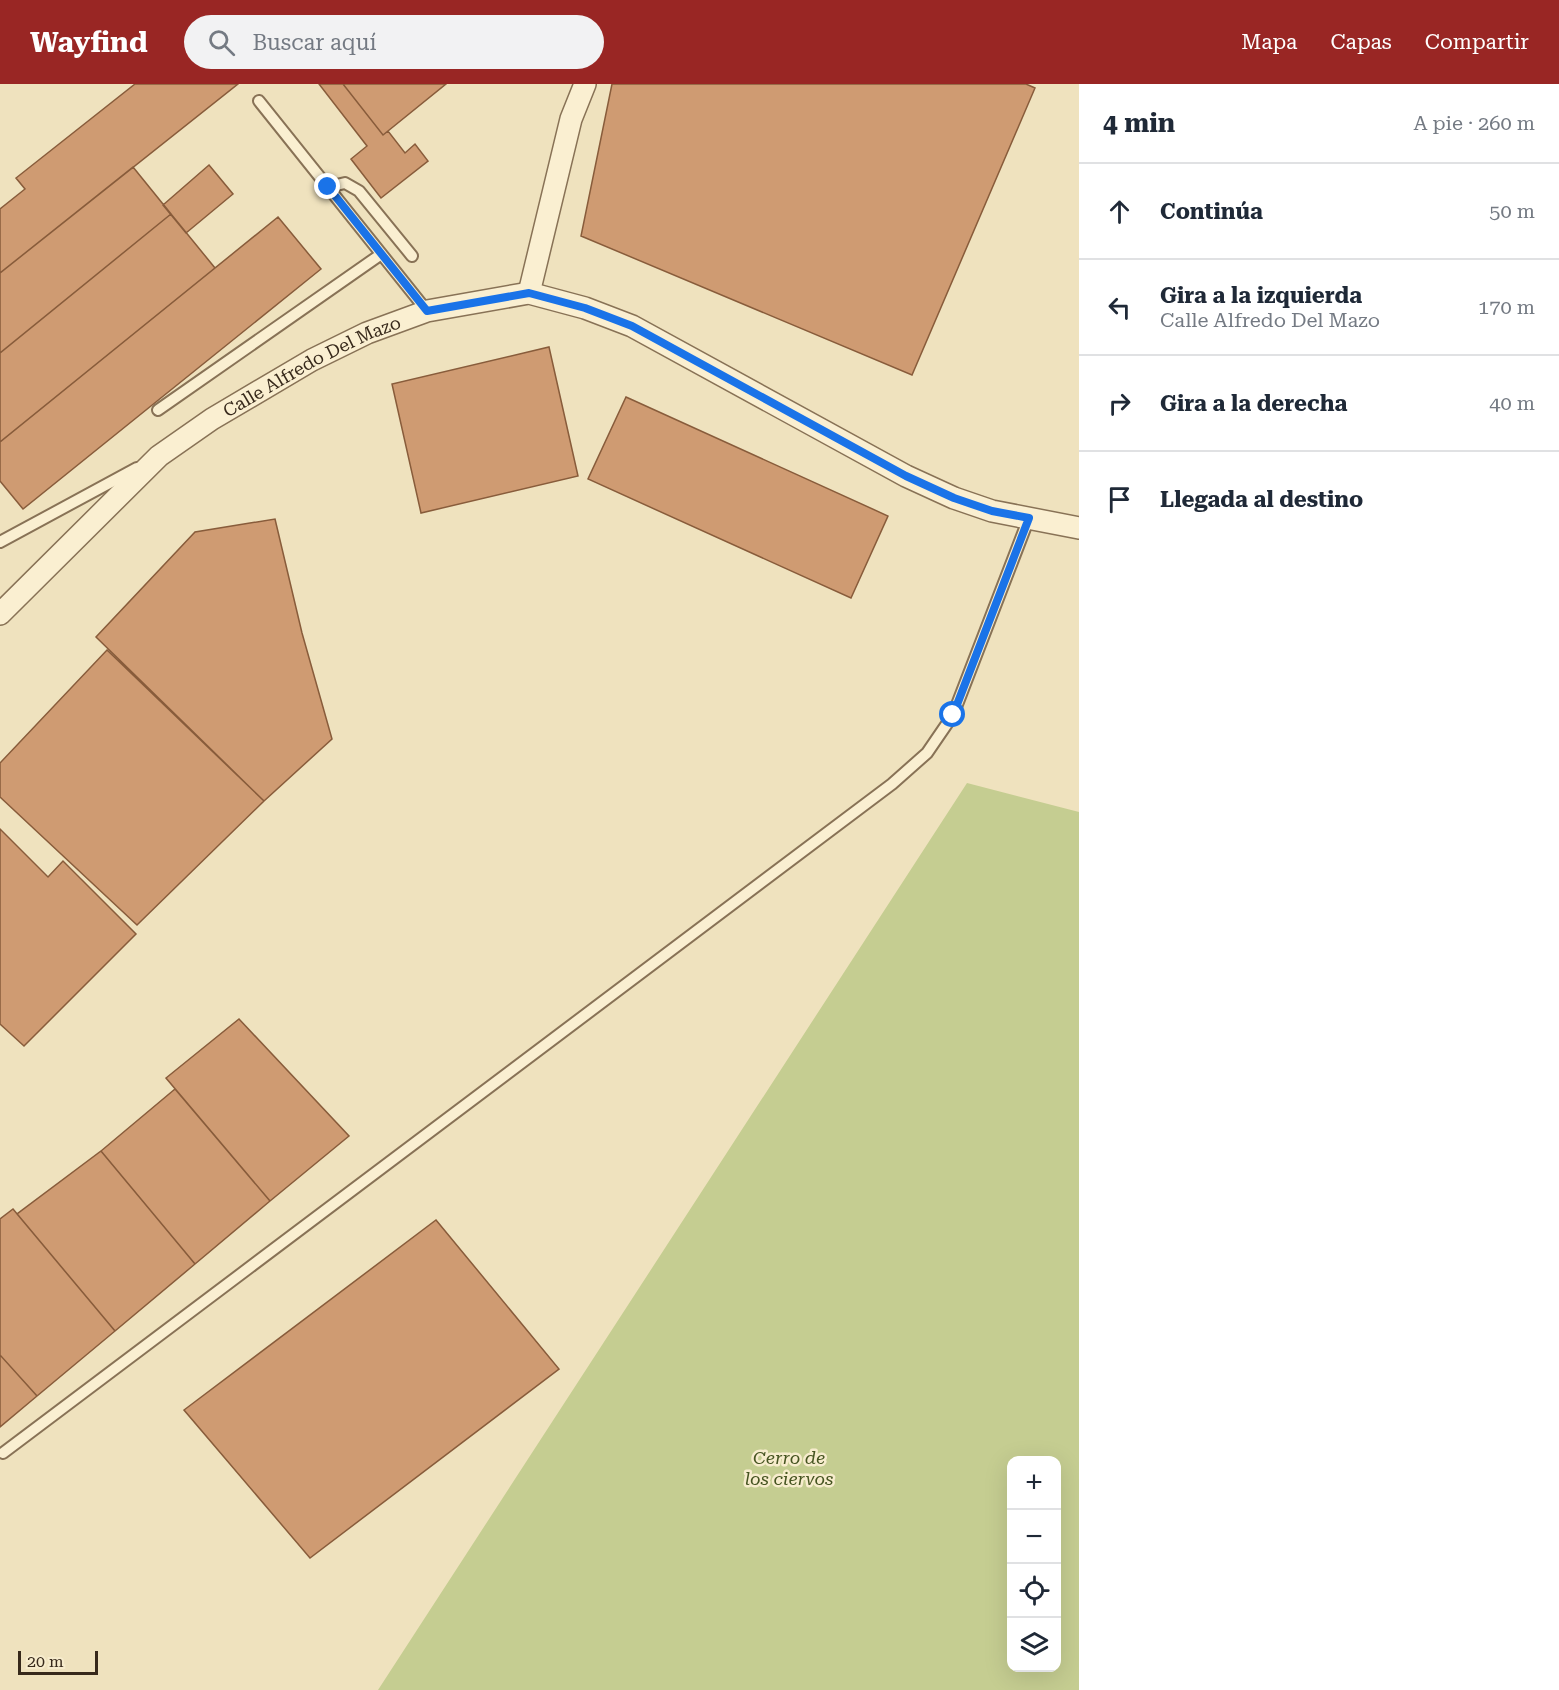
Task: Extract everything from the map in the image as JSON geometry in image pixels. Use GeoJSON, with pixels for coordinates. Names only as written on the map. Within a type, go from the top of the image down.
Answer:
{"type":"FeatureCollection","features":[{"type":"Feature","properties":{"kind":"street"},"geometry":{"type":"LineString","coordinates":[[529,293],[571,118],[585,84]]}},
{"type":"Feature","properties":{"kind":"street","name":"Calle Alfredo Del Mazo"},"geometry":{"type":"LineString","coordinates":[[0,614],[159,456],[212,419],[312,360],[367,333],[427,311],[529,293],[585,308],[632,326],[906,476],[954,498],[992,511],[1079,528]]}},
{"type":"Feature","properties":{"kind":"lane"},"geometry":{"type":"LineString","coordinates":[[259,101],[427,311]]}},
{"type":"Feature","properties":{"kind":"lane"},"geometry":{"type":"LineString","coordinates":[[328,187],[345,183],[359,191],[412,256]]}},
{"type":"Feature","properties":{"kind":"lane"},"geometry":{"type":"LineString","coordinates":[[158,410],[380,255]]}},
{"type":"Feature","properties":{"kind":"lane"},"geometry":{"type":"LineString","coordinates":[[0,542],[159,456]]}},
{"type":"Feature","properties":{"kind":"lane"},"geometry":{"type":"LineString","coordinates":[[3,1453],[892,784],[927,753],[953,715],[1029,518]]}},
{"type":"Feature","properties":{"kind":"green space","name":"Cerro de los ciervos"},"geometry":{"type":"Polygon","coordinates":[[[967,783],[1079,812],[1079,1690],[378,1690],[967,783]]]}},
{"type":"Feature","properties":{"kind":"building"},"geometry":{"type":"Polygon","coordinates":[[[135,84],[238,84],[0,273],[0,209],[25,189],[16,178],[135,84]]]}},
{"type":"Feature","properties":{"kind":"building"},"geometry":{"type":"Polygon","coordinates":[[[319,84],[343,84],[383,135],[388,131],[405,153],[415,144],[428,161],[381,198],[351,159],[367,146],[319,84]]]}},
{"type":"Feature","properties":{"kind":"building"},"geometry":{"type":"Polygon","coordinates":[[[343,84],[446,84],[383,135],[343,84]]]}},
{"type":"Feature","properties":{"kind":"building"},"geometry":{"type":"Polygon","coordinates":[[[612,84],[1026,84],[1035,88],[912,375],[581,236],[612,84]]]}},
{"type":"Feature","properties":{"kind":"building"},"geometry":{"type":"Polygon","coordinates":[[[209,165],[233,194],[186,233],[163,205],[209,165]]]}},
{"type":"Feature","properties":{"kind":"building"},"geometry":{"type":"Polygon","coordinates":[[[133,167],[171,214],[0,353],[0,273],[133,167]]]}},
{"type":"Feature","properties":{"kind":"building"},"geometry":{"type":"Polygon","coordinates":[[[171,214],[215,268],[0,442],[0,353],[171,214]]]}},
{"type":"Feature","properties":{"kind":"building"},"geometry":{"type":"Polygon","coordinates":[[[278,217],[321,269],[23,509],[0,481],[0,442],[278,217]]]}},
{"type":"Feature","properties":{"kind":"building"},"geometry":{"type":"Polygon","coordinates":[[[549,347],[578,476],[421,513],[392,384],[549,347]]]}},
{"type":"Feature","properties":{"kind":"building"},"geometry":{"type":"Polygon","coordinates":[[[626,397],[888,516],[851,598],[588,479],[626,397]]]}},
{"type":"Feature","properties":{"kind":"building"},"geometry":{"type":"Polygon","coordinates":[[[275,519],[302,633],[332,739],[264,801],[96,637],[195,532],[275,519]]]}},
{"type":"Feature","properties":{"kind":"building"},"geometry":{"type":"Polygon","coordinates":[[[107,650],[264,801],[137,925],[0,797],[0,763],[107,650]]]}},
{"type":"Feature","properties":{"kind":"building"},"geometry":{"type":"Polygon","coordinates":[[[0,829],[48,877],[63,861],[136,934],[24,1046],[0,1024],[0,829]]]}},
{"type":"Feature","properties":{"kind":"building"},"geometry":{"type":"Polygon","coordinates":[[[239,1019],[349,1136],[270,1201],[166,1078],[239,1019]]]}},
{"type":"Feature","properties":{"kind":"building"},"geometry":{"type":"Polygon","coordinates":[[[175,1089],[270,1201],[195,1264],[101,1151],[175,1089]]]}},
{"type":"Feature","properties":{"kind":"building"},"geometry":{"type":"Polygon","coordinates":[[[101,1151],[195,1264],[115,1331],[17,1214],[101,1151]]]}},
{"type":"Feature","properties":{"kind":"building"},"geometry":{"type":"Polygon","coordinates":[[[13,1209],[115,1331],[37,1396],[0,1355],[0,1219],[13,1209]]]}},
{"type":"Feature","properties":{"kind":"building"},"geometry":{"type":"Polygon","coordinates":[[[436,1220],[559,1369],[310,1558],[184,1410],[436,1220]]]}},
{"type":"Feature","properties":{"kind":"building"},"geometry":{"type":"Polygon","coordinates":[[[0,1355],[37,1396],[0,1427],[0,1355]]]}},
{"type":"Feature","properties":{"kind":"route"},"geometry":{"type":"LineString","coordinates":[[328,187],[427,311],[529,293],[585,308],[632,326],[906,476],[954,498],[992,511],[1029,518],[953,715]]}}]}
